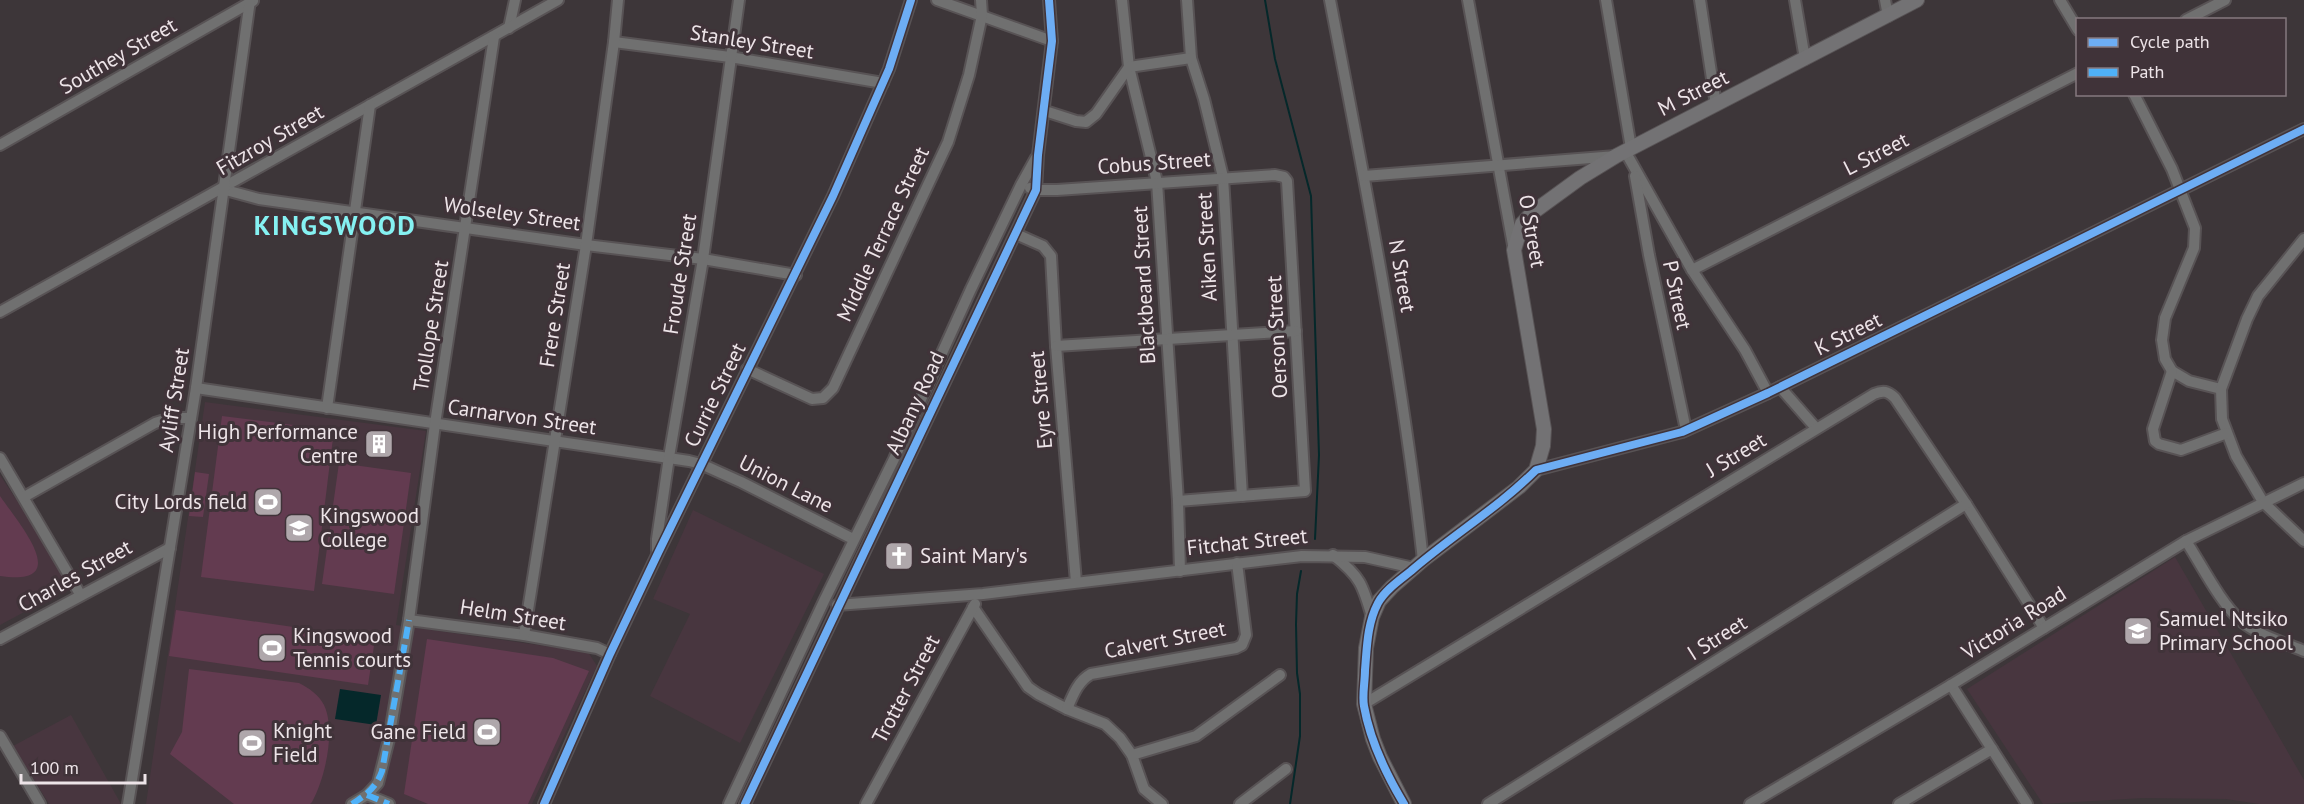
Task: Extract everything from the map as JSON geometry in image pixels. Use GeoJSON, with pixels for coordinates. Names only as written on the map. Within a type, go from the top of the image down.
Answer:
{"type":"FeatureCollection","features":[{"type":"Feature","properties":{"kind":"street"},"geometry":{"type":"LineString","coordinates":[[509,28],[515,0]]}},
{"type":"Feature","properties":{"kind":"street","name":"Fitzroy Street"},"geometry":{"type":"LineString","coordinates":[[0,312],[558,0]]}},
{"type":"Feature","properties":{"kind":"street","name":"Frere Street"},"geometry":{"type":"LineString","coordinates":[[524,635],[586,245],[618,0]]}},
{"type":"Feature","properties":{"kind":"street","name":"Froude Street"},"geometry":{"type":"LineString","coordinates":[[658,553],[657,539],[669,457],[704,259],[739,0]]}},
{"type":"Feature","properties":{"kind":"street","name":"Currie Street"},"geometry":{"type":"LineString","coordinates":[[544,804],[610,654],[658,553],[747,369],[796,275],[883,83],[911,0]]}},
{"type":"Feature","properties":{"kind":"street"},"geometry":{"type":"LineString","coordinates":[[937,0],[1052,41]]}},
{"type":"Feature","properties":{"kind":"street","name":"Middle Terrace Street"},"geometry":{"type":"LineString","coordinates":[[747,369],[812,399],[823,398],[834,388],[948,142],[969,75],[982,15],[981,0]]}},
{"type":"Feature","properties":{"kind":"street","name":"Albany Road"},"geometry":{"type":"LineString","coordinates":[[745,804],[1036,190],[1052,41],[1049,0]]}},
{"type":"Feature","properties":{"kind":"street","name":"Blackbeard Street"},"geometry":{"type":"LineString","coordinates":[[1122,0],[1129,67],[1157,182],[1178,501],[1180,571]]}},
{"type":"Feature","properties":{"kind":"street","name":"Aiken Street"},"geometry":{"type":"LineString","coordinates":[[1187,0],[1191,58],[1223,177],[1242,496]]}},
{"type":"Feature","properties":{"kind":"street","name":"N Street"},"geometry":{"type":"LineString","coordinates":[[1330,0],[1387,300],[1415,486],[1419,564]]}},
{"type":"Feature","properties":{"kind":"street","name":"O Street"},"geometry":{"type":"LineString","coordinates":[[1468,0],[1499,164],[1543,422],[1543,446],[1536,470]]}},
{"type":"Feature","properties":{"kind":"street","name":"P Street"},"geometry":{"type":"LineString","coordinates":[[1606,0],[1624,152],[1692,270],[1745,350],[1768,393]]}},
{"type":"Feature","properties":{"kind":"street"},"geometry":{"type":"LineString","coordinates":[[1700,0],[1716,105]]}},
{"type":"Feature","properties":{"kind":"street"},"geometry":{"type":"LineString","coordinates":[[1795,0],[1805,58]]}},
{"type":"Feature","properties":{"kind":"street"},"geometry":{"type":"LineString","coordinates":[[1886,0],[1888,16]]}},
{"type":"Feature","properties":{"kind":"street","name":"M Street"},"geometry":{"type":"LineString","coordinates":[[1514,250],[1522,225],[1532,213],[1580,178],[1624,152],[1917,0]]}},
{"type":"Feature","properties":{"kind":"street"},"geometry":{"type":"LineString","coordinates":[[2060,0],[2076,27]]}},
{"type":"Feature","properties":{"kind":"street"},"geometry":{"type":"LineString","coordinates":[[2190,18],[2225,0]]}},
{"type":"Feature","properties":{"kind":"street","name":"Southey Street"},"geometry":{"type":"LineString","coordinates":[[0,145],[252,1]]}},
{"type":"Feature","properties":{"kind":"street","name":"Ayliff Street"},"geometry":{"type":"LineString","coordinates":[[128,804],[196,388],[222,189],[252,1]]}},
{"type":"Feature","properties":{"kind":"street","name":"Trollope Street"},"geometry":{"type":"LineString","coordinates":[[367,795],[378,783],[382,771],[409,620],[435,424],[494,37]]}},
{"type":"Feature","properties":{"kind":"street","name":"Stanley Street"},"geometry":{"type":"LineString","coordinates":[[614,42],[730,57],[883,83]]}},
{"type":"Feature","properties":{"kind":"street"},"geometry":{"type":"LineString","coordinates":[[1045,111],[1086,122],[1096,114],[1129,67],[1191,58]]}},
{"type":"Feature","properties":{"kind":"street","name":"L Street"},"geometry":{"type":"LineString","coordinates":[[1692,270],[2076,74]]}},
{"type":"Feature","properties":{"kind":"street"},"geometry":{"type":"LineString","coordinates":[[2135,96],[2152,126],[2194,221],[2194,248],[2165,318],[2162,340],[2165,359],[2172,371],[2189,381],[2220,389]]}},
{"type":"Feature","properties":{"kind":"street"},"geometry":{"type":"LineString","coordinates":[[327,408],[370,105]]}},
{"type":"Feature","properties":{"kind":"street","name":"K Street"},"geometry":{"type":"LineString","coordinates":[[1419,564],[1519,486],[1536,470],[1686,430],[1768,393],[2304,129]]}},
{"type":"Feature","properties":{"kind":"street"},"geometry":{"type":"LineString","coordinates":[[1364,176],[1624,152]]}},
{"type":"Feature","properties":{"kind":"street","name":"Albany Road"},"geometry":{"type":"LineString","coordinates":[[729,804],[853,539],[894,459],[971,289],[1021,185],[1038,156]]}},
{"type":"Feature","properties":{"kind":"street","name":"P Street"},"geometry":{"type":"LineString","coordinates":[[1634,166],[1649,255],[1686,430]]}},
{"type":"Feature","properties":{"kind":"street","name":"Cobus Street"},"geometry":{"type":"LineString","coordinates":[[1021,185],[1036,190],[1275,175],[1284,177],[1287,182]]}},
{"type":"Feature","properties":{"kind":"street","name":"Oerson Street"},"geometry":{"type":"LineString","coordinates":[[1242,496],[1305,491],[1287,182]]}},
{"type":"Feature","properties":{"kind":"street","name":"Wolseley Street"},"geometry":{"type":"LineString","coordinates":[[222,189],[259,199],[586,245],[704,259],[796,275]]}},
{"type":"Feature","properties":{"kind":"street","name":"Eyre Street"},"geometry":{"type":"LineString","coordinates":[[1017,234],[1043,246],[1051,256],[1056,346],[1076,582]]}},
{"type":"Feature","properties":{"kind":"street"},"geometry":{"type":"LineString","coordinates":[[2304,239],[2259,296],[2247,318],[2220,389],[2222,419],[2236,456],[2263,502],[2304,541]]}},
{"type":"Feature","properties":{"kind":"street"},"geometry":{"type":"LineString","coordinates":[[971,289],[986,296]]}},
{"type":"Feature","properties":{"kind":"street"},"geometry":{"type":"LineString","coordinates":[[1056,346],[1166,341],[1296,331]]}},
{"type":"Feature","properties":{"kind":"street"},"geometry":{"type":"LineString","coordinates":[[2172,371],[2153,429],[2155,441],[2158,444],[2181,450],[2227,433]]}},
{"type":"Feature","properties":{"kind":"street"},"geometry":{"type":"LineString","coordinates":[[1780,387],[1816,428]]}},
{"type":"Feature","properties":{"kind":"street","name":"Carnarvon Street"},"geometry":{"type":"LineString","coordinates":[[196,388],[669,457],[701,464]]}},
{"type":"Feature","properties":{"kind":"street","name":"J Street"},"geometry":{"type":"LineString","coordinates":[[1364,704],[1816,428],[1883,391],[1890,393],[1966,504],[2044,628]]}},
{"type":"Feature","properties":{"kind":"street"},"geometry":{"type":"LineString","coordinates":[[24,497],[155,423],[171,418],[191,418]]}},
{"type":"Feature","properties":{"kind":"street"},"geometry":{"type":"LineString","coordinates":[[0,458],[80,594]]}},
{"type":"Feature","properties":{"kind":"street"},"geometry":{"type":"LineString","coordinates":[[894,459],[906,465]]}},
{"type":"Feature","properties":{"kind":"street","name":"Union Lane"},"geometry":{"type":"LineString","coordinates":[[701,464],[853,539]]}},
{"type":"Feature","properties":{"kind":"street","name":"Victoria Road"},"geometry":{"type":"LineString","coordinates":[[1749,804],[1951,685],[2186,541],[2304,483]]}},
{"type":"Feature","properties":{"kind":"street"},"geometry":{"type":"LineString","coordinates":[[1178,501],[1242,496]]}},
{"type":"Feature","properties":{"kind":"street","name":"I Street"},"geometry":{"type":"LineString","coordinates":[[1488,804],[1966,504]]}},
{"type":"Feature","properties":{"kind":"street"},"geometry":{"type":"LineString","coordinates":[[2186,541],[2240,620],[2264,634],[2304,651]]}},
{"type":"Feature","properties":{"kind":"street","name":"Charles Street"},"geometry":{"type":"LineString","coordinates":[[0,639],[80,594],[170,548]]}},
{"type":"Feature","properties":{"kind":"street"},"geometry":{"type":"LineString","coordinates":[[1333,555],[1352,570],[1364,588],[1372,617]]}},
{"type":"Feature","properties":{"kind":"street","name":"Fitchat Street"},"geometry":{"type":"LineString","coordinates":[[824,601],[840,606],[983,594],[1238,563],[1333,555],[1419,564]]}},
{"type":"Feature","properties":{"kind":"street","name":"Calvert Street"},"geometry":{"type":"LineString","coordinates":[[1067,709],[1079,683],[1091,674],[1236,648],[1242,645],[1246,635],[1238,563]]}},
{"type":"Feature","properties":{"kind":"street"},"geometry":{"type":"LineString","coordinates":[[1404,804],[1373,739],[1364,704],[1366,648],[1372,617],[1379,601],[1419,564]]}},
{"type":"Feature","properties":{"kind":"street","name":"Trotter Street"},"geometry":{"type":"LineString","coordinates":[[866,804],[973,607],[983,594]]}},
{"type":"Feature","properties":{"kind":"street"},"geometry":{"type":"LineString","coordinates":[[973,607],[1028,687],[1067,709],[1105,724],[1120,738],[1132,755],[1144,789],[1162,804]]}},
{"type":"Feature","properties":{"kind":"street","name":"Helm Street"},"geometry":{"type":"LineString","coordinates":[[409,620],[524,635],[597,648],[610,654]]}},
{"type":"Feature","properties":{"kind":"street"},"geometry":{"type":"LineString","coordinates":[[1132,755],[1196,736],[1280,675]]}},
{"type":"Feature","properties":{"kind":"street"},"geometry":{"type":"LineString","coordinates":[[1951,685],[2027,804]]}},
{"type":"Feature","properties":{"kind":"street"},"geometry":{"type":"LineString","coordinates":[[783,688],[798,693]]}},
{"type":"Feature","properties":{"kind":"street"},"geometry":{"type":"LineString","coordinates":[[0,736],[40,804]]}},
{"type":"Feature","properties":{"kind":"street"},"geometry":{"type":"LineString","coordinates":[[1899,804],[1992,749]]}},
{"type":"Feature","properties":{"kind":"street"},"geometry":{"type":"LineString","coordinates":[[1240,804],[1286,769]]}},
{"type":"Feature","properties":{"kind":"street"},"geometry":{"type":"LineString","coordinates":[[745,770],[758,776]]}},
{"type":"Feature","properties":{"kind":"street"},"geometry":{"type":"LineString","coordinates":[[352,804],[367,795],[388,804]]}},
{"type":"Feature","properties":{"kind":"shaded area","name":"Kingswood College"},"geometry":{"type":"Polygon","coordinates":[[[205,402],[426,431],[396,625],[588,652],[597,666],[532,804],[146,804],[205,402]]]}},
{"type":"Feature","properties":{"kind":"shaded area","name":"City Lords field"},"geometry":{"type":"Polygon","coordinates":[[[222,416],[334,430],[314,591],[201,577],[222,416]]]}},
{"type":"Feature","properties":{"kind":"shaded area"},"geometry":{"type":"Polygon","coordinates":[[[339,463],[411,473],[394,594],[322,584],[339,463]]]}},
{"type":"Feature","properties":{"kind":"shaded area"},"geometry":{"type":"Polygon","coordinates":[[[195,472],[209,474],[203,517],[189,516],[195,472]]]}},
{"type":"Feature","properties":{"kind":"shaded area"},"geometry":{"type":"Polygon","coordinates":[[[0,475],[45,543],[69,588],[0,625],[0,475]]]}},
{"type":"Feature","properties":{"kind":"shaded area"},"geometry":{"type":"Polygon","coordinates":[[[0,496],[19,522],[35,551],[38,563],[34,572],[22,577],[0,576],[0,496]]]}},
{"type":"Feature","properties":{"kind":"shaded area"},"geometry":{"type":"Polygon","coordinates":[[[693,510],[824,574],[740,743],[650,696],[690,614],[653,599],[693,510]]]}},
{"type":"Feature","properties":{"kind":"shaded area","name":"Samuel Ntsiko Primary School"},"geometry":{"type":"Polygon","coordinates":[[[2175,557],[2304,780],[2304,804],[2259,804],[2226,799],[2143,798],[2043,804],[1967,689],[2175,557]]]}},
{"type":"Feature","properties":{"kind":"shaded area","name":"Kingswood Tennis courts"},"geometry":{"type":"Polygon","coordinates":[[[176,610],[375,639],[368,685],[169,656],[176,610]]]}},
{"type":"Feature","properties":{"kind":"shaded area","name":"Gane Field"},"geometry":{"type":"Polygon","coordinates":[[[427,639],[553,658],[589,671],[528,804],[428,804],[404,794],[427,639]]]}},
{"type":"Feature","properties":{"kind":"shaded area","name":"Knight Field"},"geometry":{"type":"Polygon","coordinates":[[[189,669],[299,683],[319,698],[327,715],[329,741],[325,768],[317,792],[310,804],[234,804],[170,754],[182,732],[189,669]]]}},
{"type":"Feature","properties":{"kind":"shaded area"},"geometry":{"type":"Polygon","coordinates":[[[71,715],[121,804],[49,804],[13,746],[71,715]]]}},
{"type":"Feature","properties":{"kind":"water"},"geometry":{"type":"Polygon","coordinates":[[[340,689],[381,695],[376,725],[335,719],[340,689]]]}},
{"type":"Feature","properties":{"kind":"waterway"},"geometry":{"type":"LineString","coordinates":[[1265,0],[1275,59],[1311,196],[1319,455],[1315,539]]}},
{"type":"Feature","properties":{"kind":"waterway"},"geometry":{"type":"LineString","coordinates":[[1290,804],[1300,736],[1296,624],[1297,594],[1301,571]]}},
{"type":"Feature","properties":{"kind":"marked path"},"geometry":{"type":"LineString","coordinates":[[352,804],[370,790],[382,771],[409,620]]}},
{"type":"Feature","properties":{"kind":"marked path"},"geometry":{"type":"LineString","coordinates":[[367,795],[389,804]]}},
{"type":"Feature","properties":{"kind":"cycle path"},"geometry":{"type":"LineString","coordinates":[[544,804],[610,654],[658,553],[833,196],[889,69],[911,0]]}},
{"type":"Feature","properties":{"kind":"cycle path"},"geometry":{"type":"LineString","coordinates":[[745,804],[1036,190],[1052,41],[1049,0]]}},
{"type":"Feature","properties":{"kind":"cycle path"},"geometry":{"type":"LineString","coordinates":[[1404,804],[1380,757],[1370,732],[1364,706],[1367,644],[1374,611],[1381,598],[1393,586],[1506,497],[1536,470],[1682,432],[1768,393],[2304,129]]}},
{"type":"Feature","properties":{"kind":"place","name":"High Performance Centre"},"geometry":{"type":"Point","coordinates":[379,444]}},
{"type":"Feature","properties":{"kind":"place","name":"City Lords field"},"geometry":{"type":"Point","coordinates":[268,502]}},
{"type":"Feature","properties":{"kind":"place","name":"Kingswood College"},"geometry":{"type":"Point","coordinates":[299,528]}},
{"type":"Feature","properties":{"kind":"place","name":"Saint Mary's"},"geometry":{"type":"Point","coordinates":[899,556]}},
{"type":"Feature","properties":{"kind":"place","name":"Samuel Ntsiko Primary School"},"geometry":{"type":"Point","coordinates":[2138,631]}},
{"type":"Feature","properties":{"kind":"place","name":"Kingswood Tennis courts"},"geometry":{"type":"Point","coordinates":[272,648]}},
{"type":"Feature","properties":{"kind":"place","name":"Gane Field"},"geometry":{"type":"Point","coordinates":[487,732]}},
{"type":"Feature","properties":{"kind":"place","name":"Knight Field"},"geometry":{"type":"Point","coordinates":[252,743]}},
{"type":"Feature","properties":{"kind":"district","name":"KINGSWOOD"},"geometry":{"type":"Point","coordinates":[335,226]}}]}
